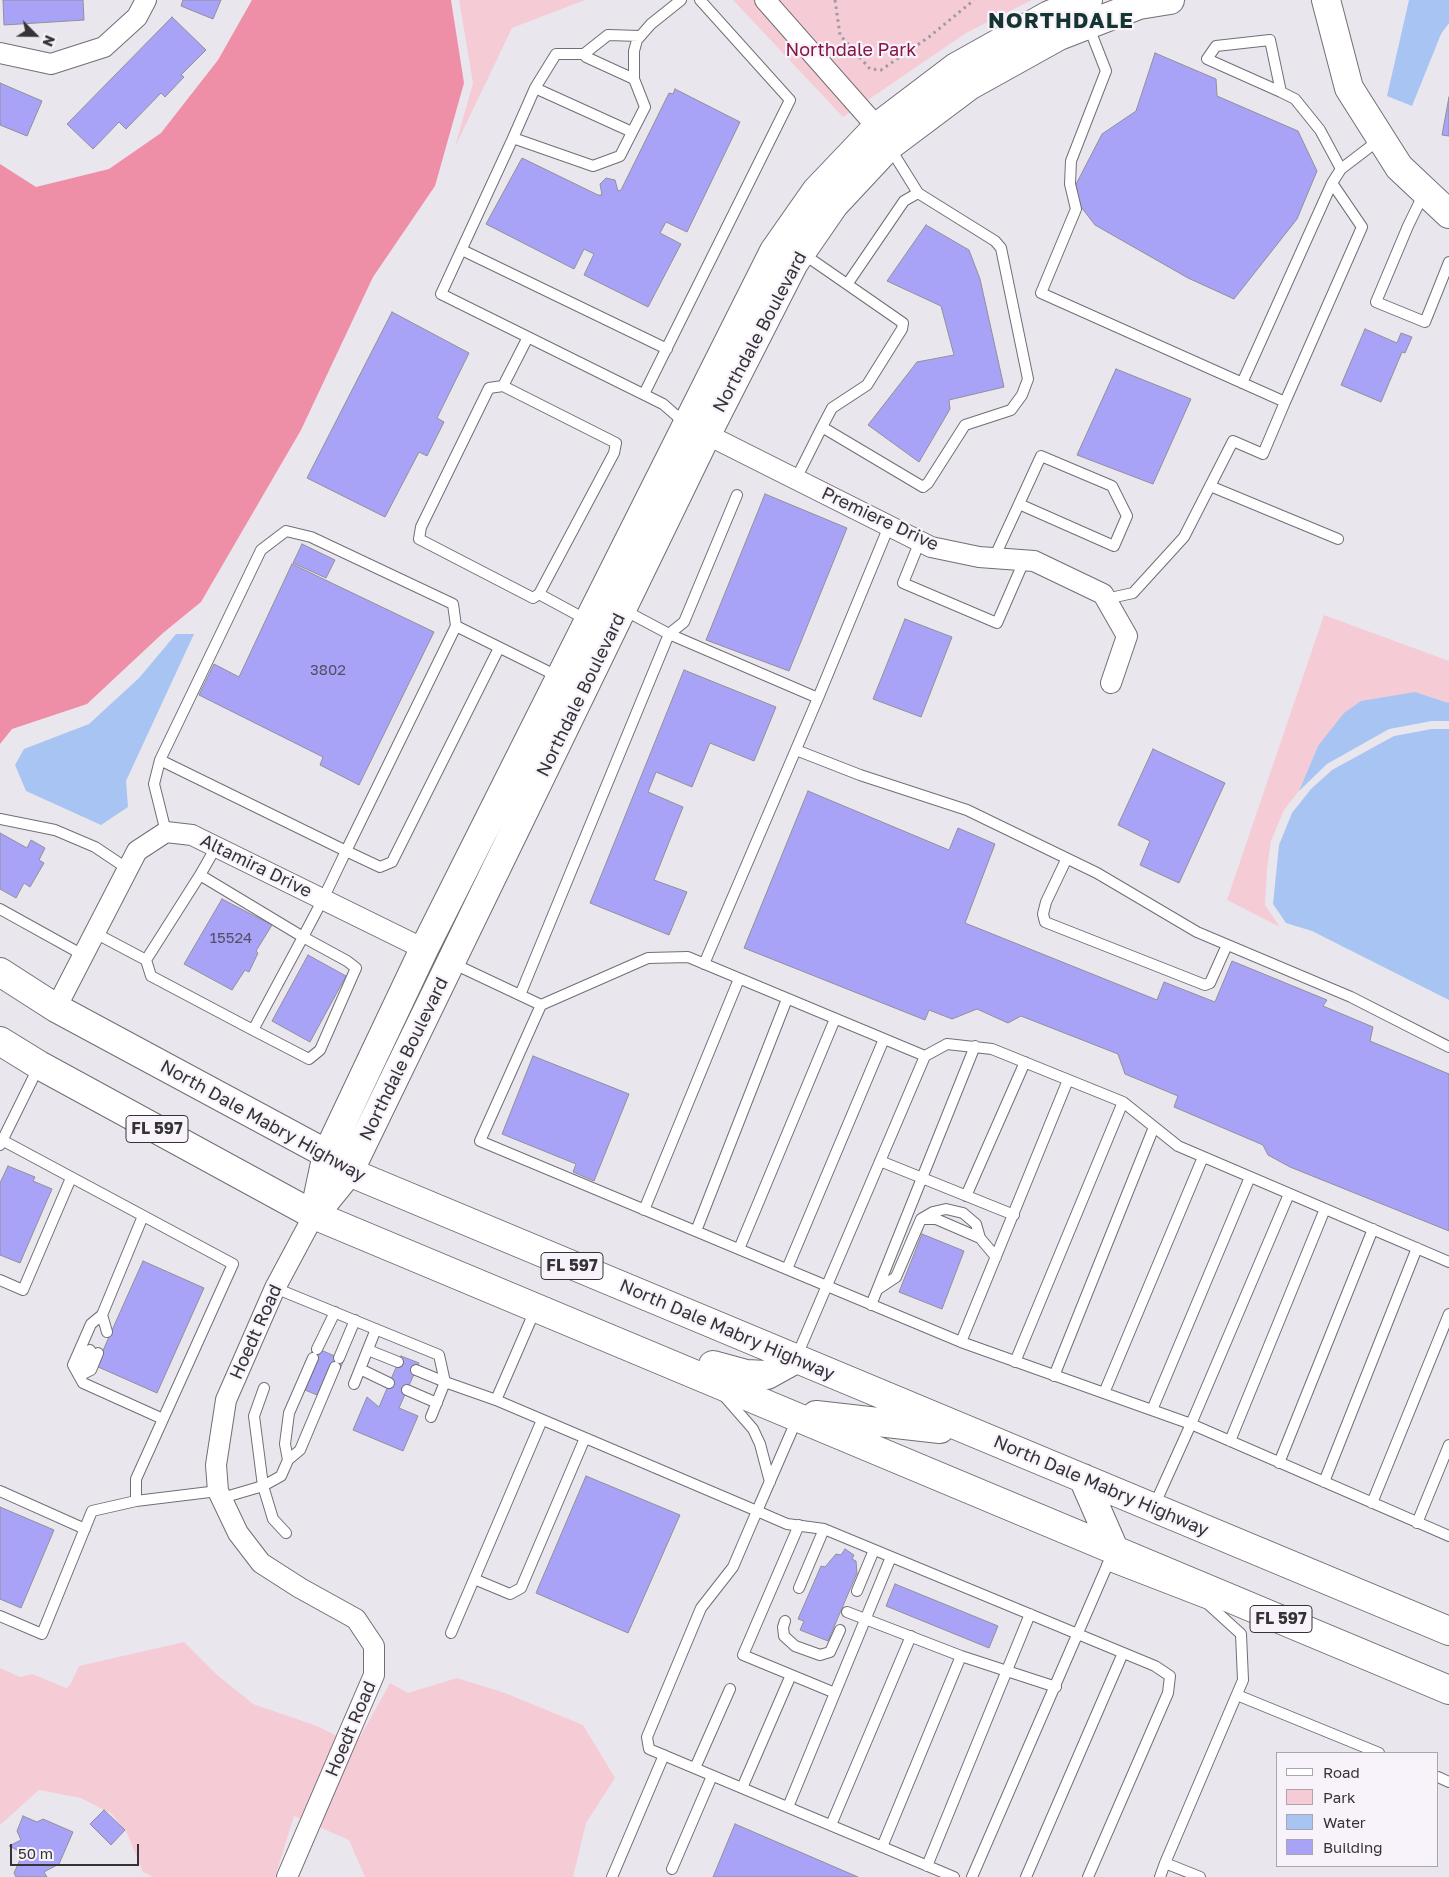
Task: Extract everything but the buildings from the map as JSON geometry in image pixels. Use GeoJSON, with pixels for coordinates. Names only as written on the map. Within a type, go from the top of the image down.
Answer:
{"type":"FeatureCollection","features":[{"type":"Feature","properties":{"kind":"main road","name":"Northdale Boulevard"},"geometry":{"type":"LineString","coordinates":[[314,1214],[327,1154],[424,949],[487,824],[572,684],[622,609],[696,430],[774,251],[816,191],[883,136],[1059,36],[1088,12],[1170,0]]}},
{"type":"Feature","properties":{"kind":"main road"},"geometry":{"type":"LineString","coordinates":[[1326,0],[1349,88],[1399,167],[1449,214]]}},
{"type":"Feature","properties":{"kind":"main road","name":"Northdale Boulevard"},"geometry":{"type":"LineString","coordinates":[[314,1214],[349,1172],[452,962],[572,684],[588,621],[696,430],[801,253],[883,136]]}},
{"type":"Feature","properties":{"kind":"main road"},"geometry":{"type":"LineString","coordinates":[[452,962],[447,955],[449,940],[472,880],[487,824]]}},
{"type":"Feature","properties":{"kind":"main road"},"geometry":{"type":"LineString","coordinates":[[399,1070],[423,987],[424,949]]}},
{"type":"Feature","properties":{"kind":"main road","name":"North Dale Mabry Highway"},"geometry":{"type":"LineString","coordinates":[[0,972],[56,1008],[327,1154],[349,1172],[1449,1631]]}},
{"type":"Feature","properties":{"kind":"main road","name":"FL 597"},"geometry":{"type":"LineString","coordinates":[[0,1041],[39,1065],[314,1214],[798,1416],[1110,1557],[1449,1690]]}},
{"type":"Feature","properties":{"kind":"main road"},"geometry":{"type":"LineString","coordinates":[[596,1332],[746,1374],[767,1375],[796,1359]]}},
{"type":"Feature","properties":{"kind":"main road"},"geometry":{"type":"LineString","coordinates":[[798,1416],[834,1416],[976,1434]]}},
{"type":"Feature","properties":{"kind":"main road"},"geometry":{"type":"LineString","coordinates":[[1083,1478],[1110,1557]]}},
{"type":"Feature","properties":{"kind":"street"},"geometry":{"type":"LineString","coordinates":[[0,53],[51,64],[104,47],[137,17],[146,0]]}},
{"type":"Feature","properties":{"kind":"street"},"geometry":{"type":"LineString","coordinates":[[765,0],[883,136]]}},
{"type":"Feature","properties":{"kind":"street","name":"Premiere Drive"},"geometry":{"type":"LineString","coordinates":[[696,430],[931,547],[994,558],[1034,562],[1102,594],[1127,636],[1111,683]]}},
{"type":"Feature","properties":{"kind":"street"},"geometry":{"type":"LineString","coordinates":[[56,1008],[137,851],[166,832]]}},
{"type":"Feature","properties":{"kind":"street","name":"Altamira Drive"},"geometry":{"type":"LineString","coordinates":[[166,832],[192,835],[424,949]]}},
{"type":"Feature","properties":{"kind":"street","name":"Hoedt Road"},"geometry":{"type":"LineString","coordinates":[[287,1877],[374,1675],[374,1646],[356,1619],[300,1588],[261,1563],[238,1533],[220,1495],[216,1465],[226,1400],[275,1288],[314,1214]]}},
{"type":"Feature","properties":{"kind":"lane"},"geometry":{"type":"LineString","coordinates":[[512,138],[593,166],[620,156],[645,107],[634,79],[634,51],[639,36],[681,0]]}},
{"type":"Feature","properties":{"kind":"lane"},"geometry":{"type":"LineString","coordinates":[[644,394],[790,100],[700,0]]}},
{"type":"Feature","properties":{"kind":"lane"},"geometry":{"type":"LineString","coordinates":[[1088,12],[1106,71],[1071,161],[1070,184],[1076,209],[1041,293],[1284,402]]}},
{"type":"Feature","properties":{"kind":"lane"},"geometry":{"type":"LineString","coordinates":[[639,36],[608,35],[584,54],[556,54],[535,88],[441,294],[663,404],[696,430]]}},
{"type":"Feature","properties":{"kind":"lane"},"geometry":{"type":"LineString","coordinates":[[1281,92],[1270,40],[1216,46],[1207,59],[1295,99],[1320,130],[1341,169]]}},
{"type":"Feature","properties":{"kind":"lane"},"geometry":{"type":"LineString","coordinates":[[584,54],[586,57],[634,79]]}},
{"type":"Feature","properties":{"kind":"lane"},"geometry":{"type":"LineString","coordinates":[[535,88],[632,132]]}},
{"type":"Feature","properties":{"kind":"lane"},"geometry":{"type":"LineString","coordinates":[[822,427],[923,487],[928,483],[965,425],[1011,410],[1022,396],[1028,379],[1001,248],[995,241],[918,194],[883,136]]}},
{"type":"Feature","properties":{"kind":"lane"},"geometry":{"type":"LineString","coordinates":[[1242,383],[1332,183],[1341,169],[1381,138]]}},
{"type":"Feature","properties":{"kind":"lane"},"geometry":{"type":"LineString","coordinates":[[1106,599],[1134,593],[1184,537],[1233,440],[1263,454],[1284,402],[1362,227],[1332,183]]}},
{"type":"Feature","properties":{"kind":"lane"},"geometry":{"type":"LineString","coordinates":[[1425,192],[1408,226],[1376,302],[1425,322],[1449,262]]}},
{"type":"Feature","properties":{"kind":"lane"},"geometry":{"type":"LineString","coordinates":[[848,283],[904,201],[918,194]]}},
{"type":"Feature","properties":{"kind":"lane"},"geometry":{"type":"LineString","coordinates":[[462,250],[667,349]]}},
{"type":"Feature","properties":{"kind":"lane"},"geometry":{"type":"LineString","coordinates":[[796,479],[832,408],[867,385],[902,329],[903,323],[848,283],[801,253]]}},
{"type":"Feature","properties":{"kind":"lane"},"geometry":{"type":"LineString","coordinates":[[503,386],[528,337]]}},
{"type":"Feature","properties":{"kind":"lane"},"geometry":{"type":"LineString","coordinates":[[503,386],[616,443],[614,453],[539,594],[533,598],[420,539],[421,527],[489,388],[503,386]]}},
{"type":"Feature","properties":{"kind":"lane"},"geometry":{"type":"LineString","coordinates":[[994,558],[1041,456],[1112,486],[1127,516],[1114,546],[1019,504]]}},
{"type":"Feature","properties":{"kind":"lane"},"geometry":{"type":"LineString","coordinates":[[1210,486],[1338,540]]}},
{"type":"Feature","properties":{"kind":"lane"},"geometry":{"type":"LineString","coordinates":[[520,995],[669,634],[684,622],[737,495]]}},
{"type":"Feature","properties":{"kind":"lane"},"geometry":{"type":"LineString","coordinates":[[704,964],[818,698],[889,526]]}},
{"type":"Feature","properties":{"kind":"lane"},"geometry":{"type":"LineString","coordinates":[[166,832],[154,784],[160,760],[261,550],[286,531],[311,537],[453,604],[456,626],[323,899],[253,1030]]}},
{"type":"Feature","properties":{"kind":"lane"},"geometry":{"type":"LineString","coordinates":[[920,541],[903,583],[997,623],[1024,561]]}},
{"type":"Feature","properties":{"kind":"lane"},"geometry":{"type":"LineString","coordinates":[[539,594],[588,621]]}},
{"type":"Feature","properties":{"kind":"lane"},"geometry":{"type":"LineString","coordinates":[[622,609],[669,634],[818,698]]}},
{"type":"Feature","properties":{"kind":"lane"},"geometry":{"type":"LineString","coordinates":[[456,626],[572,684]]}},
{"type":"Feature","properties":{"kind":"lane"},"geometry":{"type":"LineString","coordinates":[[160,760],[380,867],[392,862],[499,648]]}},
{"type":"Feature","properties":{"kind":"lane"},"geometry":{"type":"LineString","coordinates":[[796,750],[860,775],[967,810],[1122,887],[1197,932],[1350,997],[1449,1048]]}},
{"type":"Feature","properties":{"kind":"lane"},"geometry":{"type":"LineString","coordinates":[[0,819],[55,830],[95,847],[128,869]]}},
{"type":"Feature","properties":{"kind":"lane"},"geometry":{"type":"LineString","coordinates":[[146,960],[216,847]]}},
{"type":"Feature","properties":{"kind":"lane"},"geometry":{"type":"LineString","coordinates":[[1066,860],[1046,902],[1043,914],[1045,922],[1205,985],[1210,983],[1227,945]]}},
{"type":"Feature","properties":{"kind":"lane"},"geometry":{"type":"LineString","coordinates":[[95,933],[146,960],[151,976],[309,1058],[320,1050],[356,968],[200,875]]}},
{"type":"Feature","properties":{"kind":"lane"},"geometry":{"type":"LineString","coordinates":[[0,909],[84,955]]}},
{"type":"Feature","properties":{"kind":"lane"},"geometry":{"type":"LineString","coordinates":[[925,1056],[688,957],[648,958],[541,1005],[480,1141],[961,1342],[1191,1424],[1449,1536]]}},
{"type":"Feature","properties":{"kind":"lane"},"geometry":{"type":"LineString","coordinates":[[452,962],[541,1005]]}},
{"type":"Feature","properties":{"kind":"lane"},"geometry":{"type":"LineString","coordinates":[[644,1210],[739,979]]}},
{"type":"Feature","properties":{"kind":"lane"},"geometry":{"type":"LineString","coordinates":[[696,1231],[788,999]]}},
{"type":"Feature","properties":{"kind":"lane"},"geometry":{"type":"LineString","coordinates":[[739,1249],[835,1018]]}},
{"type":"Feature","properties":{"kind":"lane"},"geometry":{"type":"LineString","coordinates":[[787,1269],[884,1039]]}},
{"type":"Feature","properties":{"kind":"lane"},"geometry":{"type":"LineString","coordinates":[[796,1359],[925,1056],[947,1044],[992,1049],[1123,1102],[1178,1146],[1449,1262]]}},
{"type":"Feature","properties":{"kind":"lane"},"geometry":{"type":"LineString","coordinates":[[871,1305],[975,1046]]}},
{"type":"Feature","properties":{"kind":"lane"},"geometry":{"type":"LineString","coordinates":[[966,1196],[1024,1062]]}},
{"type":"Feature","properties":{"kind":"lane"},"geometry":{"type":"LineString","coordinates":[[39,1065],[1,1141],[233,1264],[136,1479],[136,1501]]}},
{"type":"Feature","properties":{"kind":"lane"},"geometry":{"type":"LineString","coordinates":[[961,1342],[1068,1080]]}},
{"type":"Feature","properties":{"kind":"lane"},"geometry":{"type":"LineString","coordinates":[[1015,1362],[1123,1102]]}},
{"type":"Feature","properties":{"kind":"lane"},"geometry":{"type":"LineString","coordinates":[[1054,1376],[1154,1127]]}},
{"type":"Feature","properties":{"kind":"lane"},"geometry":{"type":"LineString","coordinates":[[1104,1393],[1203,1157]]}},
{"type":"Feature","properties":{"kind":"lane"},"geometry":{"type":"LineString","coordinates":[[880,1161],[1014,1215]]}},
{"type":"Feature","properties":{"kind":"lane"},"geometry":{"type":"LineString","coordinates":[[1152,1410],[1250,1177]]}},
{"type":"Feature","properties":{"kind":"lane"},"geometry":{"type":"LineString","coordinates":[[0,1280],[22,1290],[71,1178]]}},
{"type":"Feature","properties":{"kind":"lane"},"geometry":{"type":"LineString","coordinates":[[1154,1508],[1289,1194]]}},
{"type":"Feature","properties":{"kind":"lane"},"geometry":{"type":"LineString","coordinates":[[878,1289],[896,1277],[921,1219],[933,1212],[946,1209],[963,1213],[976,1224],[980,1238],[996,1257]]}},
{"type":"Feature","properties":{"kind":"lane"},"geometry":{"type":"LineString","coordinates":[[1230,1441],[1325,1209]]}},
{"type":"Feature","properties":{"kind":"lane"},"geometry":{"type":"LineString","coordinates":[[103,1330],[102,1315],[143,1216]]}},
{"type":"Feature","properties":{"kind":"lane"},"geometry":{"type":"LineString","coordinates":[[921,1219],[936,1219],[980,1238]]}},
{"type":"Feature","properties":{"kind":"lane"},"geometry":{"type":"LineString","coordinates":[[1279,1463],[1373,1229]]}},
{"type":"Feature","properties":{"kind":"lane"},"geometry":{"type":"LineString","coordinates":[[1324,1482],[1417,1248]]}},
{"type":"Feature","properties":{"kind":"lane"},"geometry":{"type":"LineString","coordinates":[[275,1288],[440,1355],[445,1382],[431,1417]]}},
{"type":"Feature","properties":{"kind":"lane"},"geometry":{"type":"LineString","coordinates":[[496,1400],[537,1308]]}},
{"type":"Feature","properties":{"kind":"lane"},"geometry":{"type":"LineString","coordinates":[[288,1460],[285,1444],[289,1413],[335,1312]]}},
{"type":"Feature","properties":{"kind":"lane"},"geometry":{"type":"LineString","coordinates":[[1372,1503],[1449,1314]]}},
{"type":"Feature","properties":{"kind":"lane"},"geometry":{"type":"LineString","coordinates":[[102,1315],[91,1324],[73,1365],[83,1383],[163,1420]]}},
{"type":"Feature","properties":{"kind":"lane"},"geometry":{"type":"LineString","coordinates":[[0,1616],[42,1634],[92,1511],[136,1501],[220,1495],[263,1486],[281,1476],[288,1460],[300,1450],[355,1320]]}},
{"type":"Feature","properties":{"kind":"lane"},"geometry":{"type":"LineString","coordinates":[[354,1384],[376,1329]]}},
{"type":"Feature","properties":{"kind":"lane"},"geometry":{"type":"LineString","coordinates":[[368,1350],[398,1362]]}},
{"type":"Feature","properties":{"kind":"lane"},"geometry":{"type":"LineString","coordinates":[[79,1376],[91,1370],[94,1351]]}},
{"type":"Feature","properties":{"kind":"lane"},"geometry":{"type":"LineString","coordinates":[[360,1369],[390,1383]]}},
{"type":"Feature","properties":{"kind":"lane"},"geometry":{"type":"LineString","coordinates":[[416,1370],[496,1400],[787,1524],[824,1529],[1155,1666],[1170,1676],[1168,1693],[1088,1877]]}},
{"type":"Feature","properties":{"kind":"lane"},"geometry":{"type":"LineString","coordinates":[[707,1378],[753,1428],[770,1482]]}},
{"type":"Feature","properties":{"kind":"lane"},"geometry":{"type":"LineString","coordinates":[[264,1388],[254,1416],[263,1486],[273,1519],[286,1532]]}},
{"type":"Feature","properties":{"kind":"lane"},"geometry":{"type":"LineString","coordinates":[[407,1390],[437,1403]]}},
{"type":"Feature","properties":{"kind":"lane"},"geometry":{"type":"LineString","coordinates":[[798,1416],[733,1567],[701,1608],[647,1737],[648,1749],[954,1877]]}},
{"type":"Feature","properties":{"kind":"lane"},"geometry":{"type":"LineString","coordinates":[[451,1633],[542,1420]]}},
{"type":"Feature","properties":{"kind":"lane"},"geometry":{"type":"LineString","coordinates":[[474,1579],[510,1594],[521,1588],[585,1438]]}},
{"type":"Feature","properties":{"kind":"lane"},"geometry":{"type":"LineString","coordinates":[[1417,1522],[1449,1445]]}},
{"type":"Feature","properties":{"kind":"lane"},"geometry":{"type":"LineString","coordinates":[[0,1491],[85,1529]]}},
{"type":"Feature","properties":{"kind":"lane"},"geometry":{"type":"LineString","coordinates":[[799,1525],[743,1654],[835,1693]]}},
{"type":"Feature","properties":{"kind":"lane"},"geometry":{"type":"LineString","coordinates":[[799,1588],[824,1529]]}},
{"type":"Feature","properties":{"kind":"lane"},"geometry":{"type":"LineString","coordinates":[[857,1591],[874,1550]]}},
{"type":"Feature","properties":{"kind":"lane"},"geometry":{"type":"LineString","coordinates":[[788,1807],[891,1557]]}},
{"type":"Feature","properties":{"kind":"lane"},"geometry":{"type":"LineString","coordinates":[[972,1877],[1079,1634],[1110,1557],[1208,1604],[1241,1634],[1243,1680],[1160,1877]]}},
{"type":"Feature","properties":{"kind":"lane"},"geometry":{"type":"LineString","coordinates":[[847,1612],[961,1656],[1056,1687]]}},
{"type":"Feature","properties":{"kind":"lane"},"geometry":{"type":"LineString","coordinates":[[927,1866],[1030,1614]]}},
{"type":"Feature","properties":{"kind":"lane"},"geometry":{"type":"LineString","coordinates":[[785,1621],[782,1626],[784,1636],[795,1646],[820,1655],[830,1652],[840,1630]]}},
{"type":"Feature","properties":{"kind":"lane"},"geometry":{"type":"LineString","coordinates":[[832,1826],[911,1636]]}},
{"type":"Feature","properties":{"kind":"lane"},"geometry":{"type":"LineString","coordinates":[[1026,1877],[1123,1653]]}},
{"type":"Feature","properties":{"kind":"lane"},"geometry":{"type":"LineString","coordinates":[[882,1847],[961,1656]]}},
{"type":"Feature","properties":{"kind":"lane"},"geometry":{"type":"LineString","coordinates":[[742,1788],[791,1675]]}},
{"type":"Feature","properties":{"kind":"lane"},"geometry":{"type":"LineString","coordinates":[[695,1768],[730,1689]]}},
{"type":"Feature","properties":{"kind":"lane"},"geometry":{"type":"LineString","coordinates":[[1237,1695],[1377,1752]]}},
{"type":"Feature","properties":{"kind":"lane"},"geometry":{"type":"LineString","coordinates":[[612,1877],[664,1755]]}},
{"type":"Feature","properties":{"kind":"lane"},"geometry":{"type":"LineString","coordinates":[[672,1869],[712,1776]]}},
{"type":"Feature","properties":{"kind":"lane"},"geometry":{"type":"LineString","coordinates":[[1165,1863],[1200,1877]]}},
{"type":"Feature","properties":{"kind":"path"},"geometry":{"type":"LineString","coordinates":[[835,0],[840,35],[870,69],[881,70],[929,37],[974,0]]}},
{"type":"Feature","properties":{"kind":"green space"},"geometry":{"type":"Polygon","coordinates":[[[459,0],[585,0],[512,28],[455,147],[473,83],[459,0]]]}},
{"type":"Feature","properties":{"kind":"green space","name":"Northdale Park"},"geometry":{"type":"Polygon","coordinates":[[[733,0],[1032,0],[966,33],[843,117],[733,0]]]}},
{"type":"Feature","properties":{"kind":"green space"},"geometry":{"type":"Polygon","coordinates":[[[1324,615],[1449,661],[1449,703],[1415,692],[1318,746],[1299,791],[1284,810],[1271,841],[1265,905],[1280,927],[1227,900],[1324,615]]]}},
{"type":"Feature","properties":{"kind":"green space"},"geometry":{"type":"Polygon","coordinates":[[[184,1642],[216,1674],[253,1704],[317,1726],[337,1736],[301,1819],[294,1816],[275,1877],[154,1877],[143,1872],[127,1833],[112,1814],[81,1798],[39,1790],[0,1825],[0,1668],[20,1677],[32,1674],[66,1688],[70,1685],[79,1666],[184,1642]]]}},
{"type":"Feature","properties":{"kind":"green space"},"geometry":{"type":"Polygon","coordinates":[[[457,1678],[505,1693],[583,1725],[615,1778],[586,1823],[573,1877],[365,1877],[349,1840],[319,1827],[355,1746],[390,1683],[408,1693],[457,1678]]]}},
{"type":"Feature","properties":{"kind":"shaded area"},"geometry":{"type":"Polygon","coordinates":[[[252,0],[451,0],[464,83],[435,186],[373,277],[301,430],[201,602],[163,633],[87,704],[12,729],[0,744],[0,164],[36,187],[109,169],[161,133],[218,60],[252,0]]]}},
{"type":"Feature","properties":{"kind":"water"},"geometry":{"type":"Polygon","coordinates":[[[1409,0],[1449,0],[1449,23],[1441,34],[1412,106],[1387,96],[1409,0]]]}},
{"type":"Feature","properties":{"kind":"water"},"geometry":{"type":"Polygon","coordinates":[[[176,634],[194,634],[126,781],[128,807],[101,825],[26,791],[15,765],[24,749],[89,724],[139,678],[176,634]]]}},
{"type":"Feature","properties":{"kind":"water"},"geometry":{"type":"Polygon","coordinates":[[[1415,692],[1449,703],[1449,721],[1432,721],[1389,729],[1327,764],[1299,791],[1318,746],[1344,713],[1361,701],[1415,692]]]}},
{"type":"Feature","properties":{"kind":"water"},"geometry":{"type":"Polygon","coordinates":[[[1432,729],[1449,729],[1449,1000],[1312,931],[1286,923],[1273,904],[1279,845],[1292,813],[1311,789],[1332,770],[1394,736],[1432,729]]]}},
{"type":"Feature","properties":{"kind":"district","name":"NORTHDALE"},"geometry":{"type":"Point","coordinates":[1061,21]}}]}
